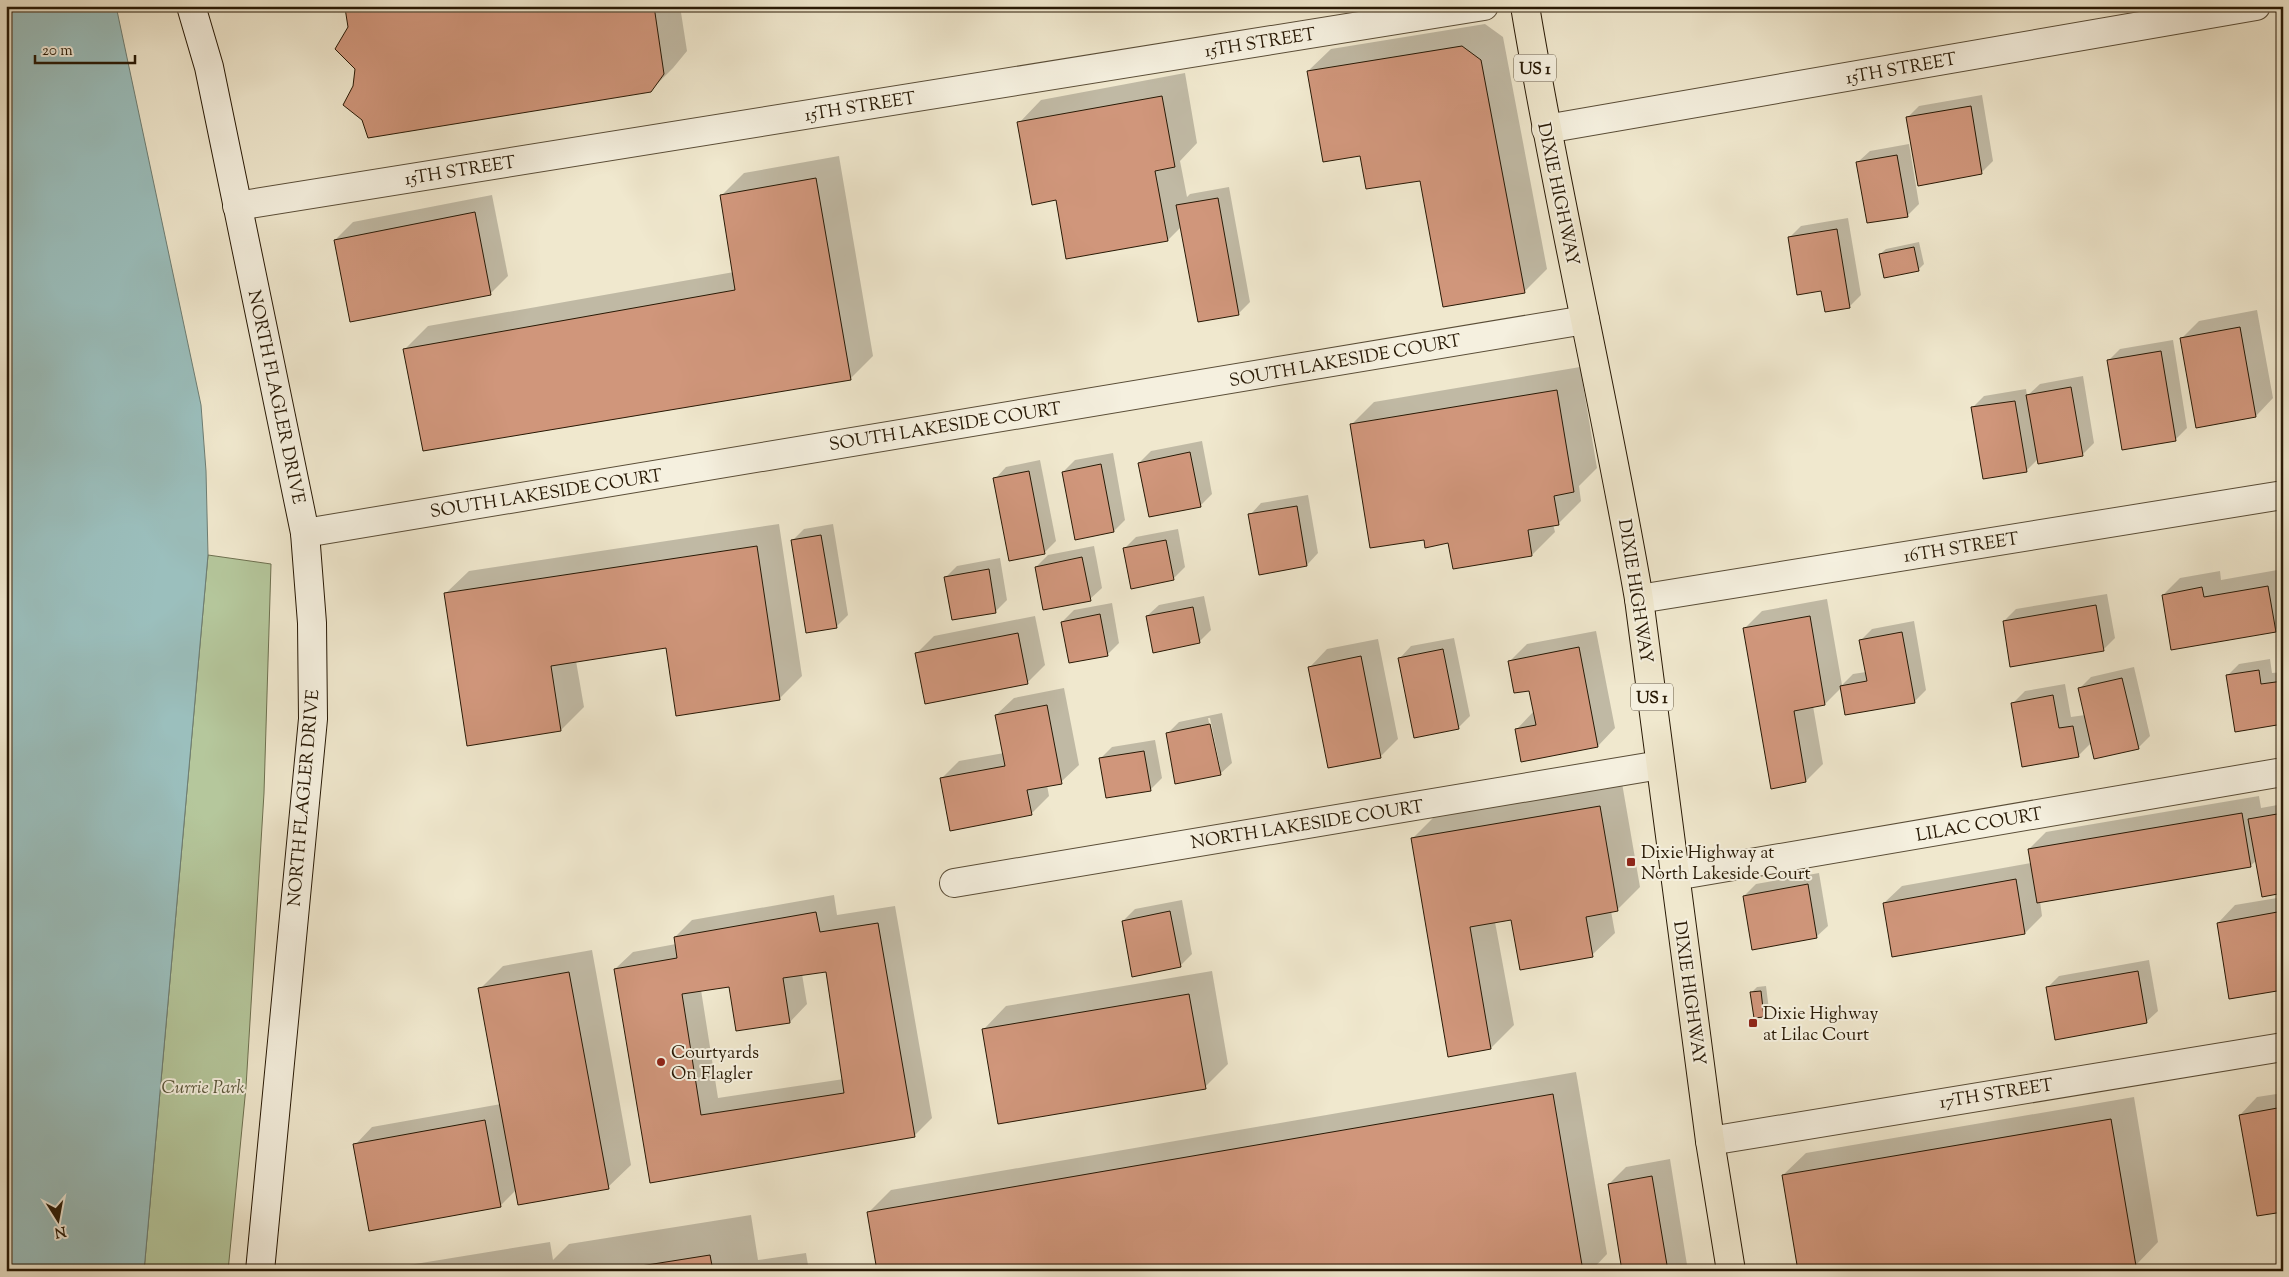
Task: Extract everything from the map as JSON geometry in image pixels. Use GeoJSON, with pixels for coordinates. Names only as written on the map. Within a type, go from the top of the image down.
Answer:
{"type":"FeatureCollection","features":[{"type":"Feature","properties":{"kind":"main road","name":"DIXIE HIGHWAY"},"geometry":{"type":"LineString","coordinates":[[1525,6],[1546,129],[1626,522],[1639,599],[1710,1141],[1731,1271]]}},
{"type":"Feature","properties":{"kind":"street","name":"NORTH FLAGLER DRIVE"},"geometry":{"type":"LineString","coordinates":[[191,6],[209,67],[305,533],[312,623],[313,719],[260,1271]]}},
{"type":"Feature","properties":{"kind":"street","name":"15TH STREET"},"geometry":{"type":"LineString","coordinates":[[237,206],[1484,6]]}},
{"type":"Feature","properties":{"kind":"street","name":"15TH STREET"},"geometry":{"type":"LineString","coordinates":[[1546,129],[2256,6]]}},
{"type":"Feature","properties":{"kind":"street","name":"SOUTH LAKESIDE COURT"},"geometry":{"type":"LineString","coordinates":[[305,533],[1585,320]]}},
{"type":"Feature","properties":{"kind":"street","name":"16TH STREET"},"geometry":{"type":"LineString","coordinates":[[1639,599],[2283,495]]}},
{"type":"Feature","properties":{"kind":"street","name":"NORTH LAKESIDE COURT"},"geometry":{"type":"LineString","coordinates":[[954,883],[1660,765]]}},
{"type":"Feature","properties":{"kind":"street","name":"LILAC COURT"},"geometry":{"type":"LineString","coordinates":[[1675,876],[2283,772]]}},
{"type":"Feature","properties":{"kind":"street","name":"17TH STREET"},"geometry":{"type":"LineString","coordinates":[[1710,1141],[2283,1046]]}},
{"type":"Feature","properties":{"kind":"green space","name":"Currie Park"},"geometry":{"type":"Polygon","coordinates":[[[208,555],[271,564],[264,793],[246,1087],[228,1271],[144,1271],[208,555]]]}},
{"type":"Feature","properties":{"kind":"water"},"geometry":{"type":"Polygon","coordinates":[[[6,6],[116,6],[201,405],[206,471],[208,555],[144,1271],[6,1271],[6,6]]]}},
{"type":"Feature","properties":{"kind":"building"},"geometry":{"type":"Polygon","coordinates":[[[363,6],[654,6],[664,74],[651,92],[368,138],[362,120],[343,105],[353,86],[355,69],[335,49],[348,27],[345,8],[363,6]]]}},
{"type":"Feature","properties":{"kind":"building"},"geometry":{"type":"Polygon","coordinates":[[[1462,46],[1481,60],[1525,293],[1443,307],[1420,181],[1366,189],[1360,156],[1323,162],[1307,71],[1462,46]]]}},
{"type":"Feature","properties":{"kind":"building"},"geometry":{"type":"Polygon","coordinates":[[[1162,96],[1175,167],[1155,171],[1168,241],[1066,259],[1056,200],[1032,205],[1017,122],[1162,96]]]}},
{"type":"Feature","properties":{"kind":"building"},"geometry":{"type":"Polygon","coordinates":[[[1971,106],[1982,174],[1918,186],[1906,117],[1971,106]]]}},
{"type":"Feature","properties":{"kind":"building"},"geometry":{"type":"Polygon","coordinates":[[[1897,155],[1908,217],[1867,223],[1856,162],[1897,155]]]}},
{"type":"Feature","properties":{"kind":"building"},"geometry":{"type":"Polygon","coordinates":[[[816,178],[851,380],[423,451],[403,349],[735,290],[720,195],[816,178]]]}},
{"type":"Feature","properties":{"kind":"building"},"geometry":{"type":"Polygon","coordinates":[[[1218,198],[1239,315],[1198,322],[1176,205],[1218,198]]]}},
{"type":"Feature","properties":{"kind":"building"},"geometry":{"type":"Polygon","coordinates":[[[475,212],[491,295],[350,322],[334,240],[475,212]]]}},
{"type":"Feature","properties":{"kind":"building"},"geometry":{"type":"Polygon","coordinates":[[[1837,229],[1850,308],[1825,312],[1821,291],[1797,295],[1788,237],[1837,229]]]}},
{"type":"Feature","properties":{"kind":"building"},"geometry":{"type":"Polygon","coordinates":[[[1914,247],[1919,271],[1884,278],[1879,254],[1914,247]]]}},
{"type":"Feature","properties":{"kind":"building"},"geometry":{"type":"Polygon","coordinates":[[[2240,327],[2256,417],[2196,428],[2180,338],[2240,327]]]}},
{"type":"Feature","properties":{"kind":"building"},"geometry":{"type":"Polygon","coordinates":[[[2161,351],[2176,441],[2122,450],[2107,360],[2161,351]]]}},
{"type":"Feature","properties":{"kind":"building"},"geometry":{"type":"Polygon","coordinates":[[[2071,387],[2083,456],[2038,464],[2026,395],[2071,387]]]}},
{"type":"Feature","properties":{"kind":"building"},"geometry":{"type":"Polygon","coordinates":[[[1557,390],[1574,492],[1554,496],[1559,525],[1528,530],[1532,556],[1453,569],[1448,543],[1425,548],[1424,540],[1370,548],[1350,424],[1557,390]]]}},
{"type":"Feature","properties":{"kind":"building"},"geometry":{"type":"Polygon","coordinates":[[[2015,401],[2027,472],[1983,479],[1971,407],[2015,401]]]}},
{"type":"Feature","properties":{"kind":"building"},"geometry":{"type":"Polygon","coordinates":[[[1190,452],[1201,507],[1149,517],[1138,463],[1190,452]]]}},
{"type":"Feature","properties":{"kind":"building"},"geometry":{"type":"Polygon","coordinates":[[[1101,464],[1114,532],[1075,540],[1062,472],[1101,464]]]}},
{"type":"Feature","properties":{"kind":"building"},"geometry":{"type":"Polygon","coordinates":[[[1029,471],[1045,554],[1009,561],[993,478],[1029,471]]]}},
{"type":"Feature","properties":{"kind":"building"},"geometry":{"type":"Polygon","coordinates":[[[1297,506],[1307,566],[1259,575],[1248,514],[1297,506]]]}},
{"type":"Feature","properties":{"kind":"building"},"geometry":{"type":"Polygon","coordinates":[[[821,535],[837,628],[806,633],[791,540],[821,535]]]}},
{"type":"Feature","properties":{"kind":"building"},"geometry":{"type":"Polygon","coordinates":[[[1166,540],[1174,580],[1131,589],[1123,548],[1166,540]]]}},
{"type":"Feature","properties":{"kind":"building"},"geometry":{"type":"Polygon","coordinates":[[[757,546],[780,700],[676,716],[666,648],[551,666],[561,731],[467,746],[444,593],[757,546]]]}},
{"type":"Feature","properties":{"kind":"building"},"geometry":{"type":"Polygon","coordinates":[[[1082,557],[1091,601],[1043,610],[1035,567],[1082,557]]]}},
{"type":"Feature","properties":{"kind":"building"},"geometry":{"type":"Polygon","coordinates":[[[989,569],[996,613],[952,620],[944,577],[989,569]]]}},
{"type":"Feature","properties":{"kind":"building"},"geometry":{"type":"Polygon","coordinates":[[[2268,586],[2276,632],[2171,650],[2162,595],[2202,587],[2204,597],[2268,586]]]}},
{"type":"Feature","properties":{"kind":"building"},"geometry":{"type":"Polygon","coordinates":[[[2096,605],[2104,651],[2010,667],[2003,621],[2096,605]]]}},
{"type":"Feature","properties":{"kind":"building"},"geometry":{"type":"Polygon","coordinates":[[[1193,607],[1200,643],[1153,653],[1146,616],[1193,607]]]}},
{"type":"Feature","properties":{"kind":"building"},"geometry":{"type":"Polygon","coordinates":[[[1100,614],[1108,656],[1069,663],[1061,622],[1100,614]]]}},
{"type":"Feature","properties":{"kind":"building"},"geometry":{"type":"Polygon","coordinates":[[[1810,616],[1825,705],[1794,711],[1806,782],[1771,789],[1743,628],[1810,616]]]}},
{"type":"Feature","properties":{"kind":"building"},"geometry":{"type":"Polygon","coordinates":[[[1902,632],[1915,703],[1845,715],[1840,686],[1867,681],[1859,640],[1902,632]]]}},
{"type":"Feature","properties":{"kind":"building"},"geometry":{"type":"Polygon","coordinates":[[[1018,633],[1028,684],[925,704],[915,653],[1018,633]]]}},
{"type":"Feature","properties":{"kind":"building"},"geometry":{"type":"Polygon","coordinates":[[[1579,647],[1598,747],[1521,762],[1515,729],[1536,725],[1529,691],[1514,693],[1508,661],[1579,647]]]}},
{"type":"Feature","properties":{"kind":"building"},"geometry":{"type":"Polygon","coordinates":[[[1443,649],[1459,729],[1414,738],[1398,658],[1443,649]]]}},
{"type":"Feature","properties":{"kind":"building"},"geometry":{"type":"Polygon","coordinates":[[[1361,656],[1381,758],[1328,768],[1308,667],[1361,656]]]}},
{"type":"Feature","properties":{"kind":"building"},"geometry":{"type":"Polygon","coordinates":[[[2259,670],[2261,684],[2283,681],[2283,724],[2235,732],[2226,675],[2259,670]]]}},
{"type":"Feature","properties":{"kind":"building"},"geometry":{"type":"Polygon","coordinates":[[[2122,678],[2139,749],[2094,759],[2078,688],[2122,678]]]}},
{"type":"Feature","properties":{"kind":"building"},"geometry":{"type":"Polygon","coordinates":[[[2053,695],[2059,728],[2073,726],[2079,757],[2022,767],[2011,703],[2053,695]]]}},
{"type":"Feature","properties":{"kind":"building"},"geometry":{"type":"Polygon","coordinates":[[[1047,705],[1062,784],[1027,790],[1032,815],[950,831],[940,778],[1005,766],[995,715],[1047,705]]]}},
{"type":"Feature","properties":{"kind":"building"},"geometry":{"type":"Polygon","coordinates":[[[1210,724],[1221,775],[1175,784],[1166,733],[1210,724]]]}},
{"type":"Feature","properties":{"kind":"building"},"geometry":{"type":"Polygon","coordinates":[[[1144,751],[1151,791],[1106,798],[1099,758],[1144,751]]]}},
{"type":"Feature","properties":{"kind":"building"},"geometry":{"type":"Polygon","coordinates":[[[1600,806],[1618,911],[1586,917],[1593,957],[1520,970],[1511,920],[1470,927],[1491,1049],[1448,1057],[1411,838],[1600,806]]]}},
{"type":"Feature","properties":{"kind":"building"},"geometry":{"type":"Polygon","coordinates":[[[2242,813],[2251,867],[2037,903],[2028,849],[2242,813]]]}},
{"type":"Feature","properties":{"kind":"building"},"geometry":{"type":"Polygon","coordinates":[[[2283,813],[2283,893],[2262,897],[2248,819],[2283,813]]]}},
{"type":"Feature","properties":{"kind":"building"},"geometry":{"type":"Polygon","coordinates":[[[2016,879],[2025,934],[1892,957],[1883,903],[2016,879]]]}},
{"type":"Feature","properties":{"kind":"building"},"geometry":{"type":"Polygon","coordinates":[[[1808,884],[1817,938],[1752,950],[1743,896],[1808,884]]]}},
{"type":"Feature","properties":{"kind":"building"},"geometry":{"type":"Polygon","coordinates":[[[1170,911],[1181,967],[1132,977],[1122,921],[1170,911]]]}},
{"type":"Feature","properties":{"kind":"building"},"geometry":{"type":"Polygon","coordinates":[[[2283,911],[2283,990],[2229,999],[2217,923],[2283,911]]]}},
{"type":"Feature","properties":{"kind":"building","name":"Courtyards On Flagler"},"geometry":{"type":"Polygon","coordinates":[[[816,912],[820,932],[878,923],[915,1137],[650,1183],[614,969],[677,958],[674,937],[816,912]],[[826,972],[783,978],[790,1023],[736,1031],[729,987],[682,994],[701,1115],[844,1093],[826,972]]]}},
{"type":"Feature","properties":{"kind":"building"},"geometry":{"type":"Polygon","coordinates":[[[2138,971],[2147,1023],[2055,1040],[2046,987],[2138,971]]]}},
{"type":"Feature","properties":{"kind":"building"},"geometry":{"type":"Polygon","coordinates":[[[569,972],[609,1189],[518,1205],[478,988],[569,972]]]}},
{"type":"Feature","properties":{"kind":"building"},"geometry":{"type":"Polygon","coordinates":[[[1761,991],[1764,1017],[1754,1018],[1750,992],[1761,991]]]}},
{"type":"Feature","properties":{"kind":"building"},"geometry":{"type":"Polygon","coordinates":[[[1189,994],[1206,1089],[998,1124],[982,1029],[1189,994]]]}},
{"type":"Feature","properties":{"kind":"building"},"geometry":{"type":"Polygon","coordinates":[[[1553,1094],[1583,1271],[877,1271],[867,1212],[1553,1094]]]}},
{"type":"Feature","properties":{"kind":"building"},"geometry":{"type":"Polygon","coordinates":[[[2283,1107],[2283,1212],[2257,1216],[2239,1115],[2283,1107]]]}},
{"type":"Feature","properties":{"kind":"building"},"geometry":{"type":"Polygon","coordinates":[[[2111,1119],[2136,1266],[2107,1271],[1798,1271],[1782,1175],[2111,1119]]]}},
{"type":"Feature","properties":{"kind":"building"},"geometry":{"type":"Polygon","coordinates":[[[485,1120],[501,1207],[369,1231],[353,1144],[485,1120]]]}},
{"type":"Feature","properties":{"kind":"building"},"geometry":{"type":"Polygon","coordinates":[[[1652,1176],[1668,1271],[1622,1271],[1608,1184],[1652,1176]]]}},
{"type":"Feature","properties":{"kind":"building"},"geometry":{"type":"Polygon","coordinates":[[[710,1255],[713,1271],[609,1271],[710,1255]]]}},
{"type":"Feature","properties":{"kind":"place","name":"Dixie Highway at North Lakeside Court"},"geometry":{"type":"Point","coordinates":[1631,862]}},
{"type":"Feature","properties":{"kind":"place","name":"Dixie Highway at Lilac Court"},"geometry":{"type":"Point","coordinates":[1753,1023]}},
{"type":"Feature","properties":{"kind":"place","name":"Courtyards On Flagler"},"geometry":{"type":"Point","coordinates":[661,1062]}}]}
